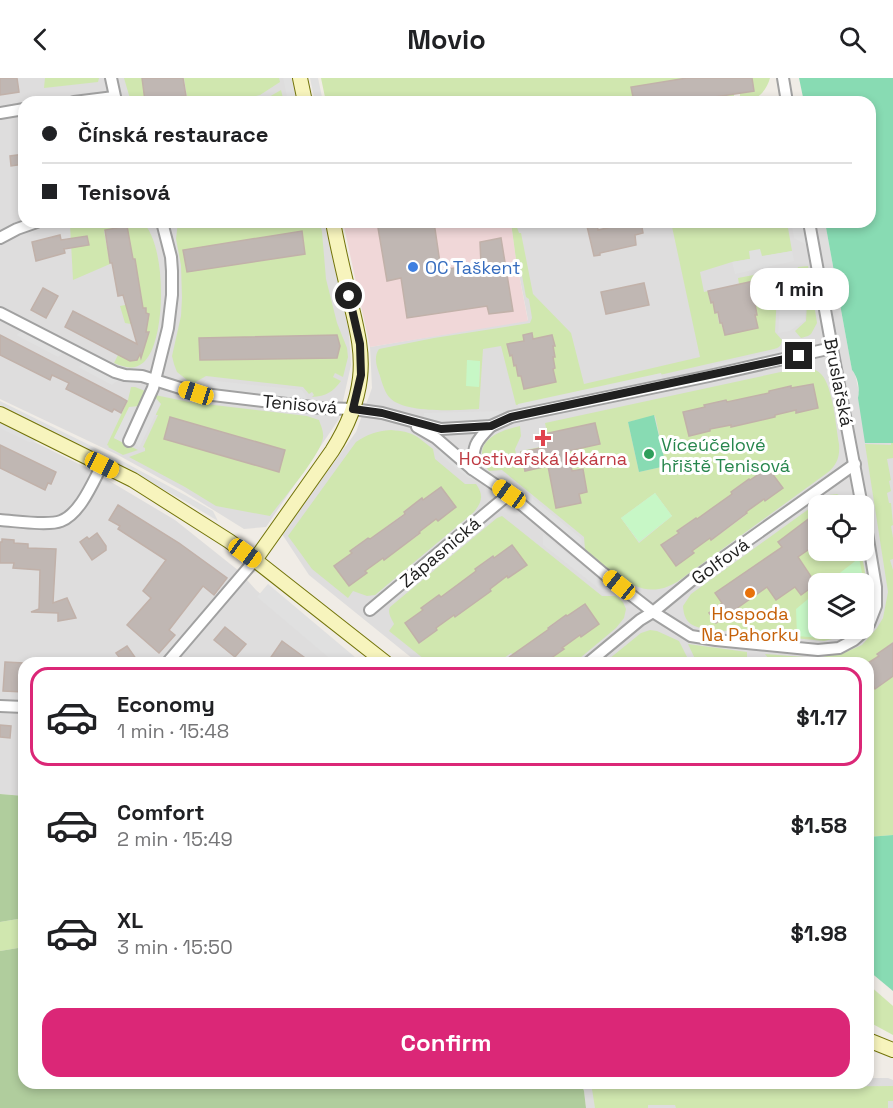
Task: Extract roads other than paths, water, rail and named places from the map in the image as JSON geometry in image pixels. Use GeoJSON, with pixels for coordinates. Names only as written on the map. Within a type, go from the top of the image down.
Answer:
{"type":"FeatureCollection","features":[{"type":"Feature","properties":{"kind":"street"},"geometry":{"type":"LineString","coordinates":[[111,78],[114,96]]}},
{"type":"Feature","properties":{"kind":"street"},"geometry":{"type":"LineString","coordinates":[[300,78],[304,96]]}},
{"type":"Feature","properties":{"kind":"street"},"geometry":{"type":"LineString","coordinates":[[783,78],[786,96]]}},
{"type":"Feature","properties":{"kind":"street"},"geometry":{"type":"LineString","coordinates":[[0,113],[18,110]]}},
{"type":"Feature","properties":{"kind":"street"},"geometry":{"type":"LineString","coordinates":[[0,238],[20,228]]}},
{"type":"Feature","properties":{"kind":"street"},"geometry":{"type":"LineString","coordinates":[[129,441],[153,388],[168,328],[172,295],[171,257],[164,228]]}},
{"type":"Feature","properties":{"kind":"street"},"geometry":{"type":"LineString","coordinates":[[172,657],[255,560],[332,451],[353,409],[361,375],[360,344],[334,228]]}},
{"type":"Feature","properties":{"kind":"street","name":"Bruslařská"},"geometry":{"type":"LineString","coordinates":[[810,228],[860,495]]}},
{"type":"Feature","properties":{"kind":"street","name":"Tenisová"},"geometry":{"type":"LineString","coordinates":[[0,313],[124,375],[142,376],[196,393],[382,413],[441,429],[491,426],[511,417],[832,348]]}},
{"type":"Feature","properties":{"kind":"street"},"geometry":{"type":"LineString","coordinates":[[0,414],[133,480],[229,541],[378,657]]}},
{"type":"Feature","properties":{"kind":"street"},"geometry":{"type":"LineString","coordinates":[[405,419],[435,438],[472,469],[509,494],[653,612],[691,636],[818,651],[844,645],[862,633],[872,618],[876,606],[876,587],[872,561]]}},
{"type":"Feature","properties":{"kind":"street"},"geometry":{"type":"LineString","coordinates":[[472,469],[475,444],[491,426]]}},
{"type":"Feature","properties":{"kind":"street","name":"Golfová"},"geometry":{"type":"LineString","coordinates":[[595,657],[692,580],[855,464]]}},
{"type":"Feature","properties":{"kind":"street"},"geometry":{"type":"LineString","coordinates":[[0,520],[50,523],[65,520],[78,508],[102,465]]}},
{"type":"Feature","properties":{"kind":"street","name":"Zápasnická"},"geometry":{"type":"LineString","coordinates":[[370,610],[509,494]]}},
{"type":"Feature","properties":{"kind":"street"},"geometry":{"type":"LineString","coordinates":[[0,706],[18,707]]}},
{"type":"Feature","properties":{"kind":"street"},"geometry":{"type":"LineString","coordinates":[[874,1042],[893,1050]]}},
{"type":"Feature","properties":{"kind":"place","name":"OC Taškent"},"geometry":{"type":"Point","coordinates":[413,267]}},
{"type":"Feature","properties":{"kind":"place","name":"Hostivařská lékárna"},"geometry":{"type":"Point","coordinates":[543,438]}},
{"type":"Feature","properties":{"kind":"place","name":"Víceúčelové hřiště Tenisová"},"geometry":{"type":"Point","coordinates":[649,454]}},
{"type":"Feature","properties":{"kind":"place","name":"Hospoda Na Pahorku"},"geometry":{"type":"Point","coordinates":[750,593]}}]}
